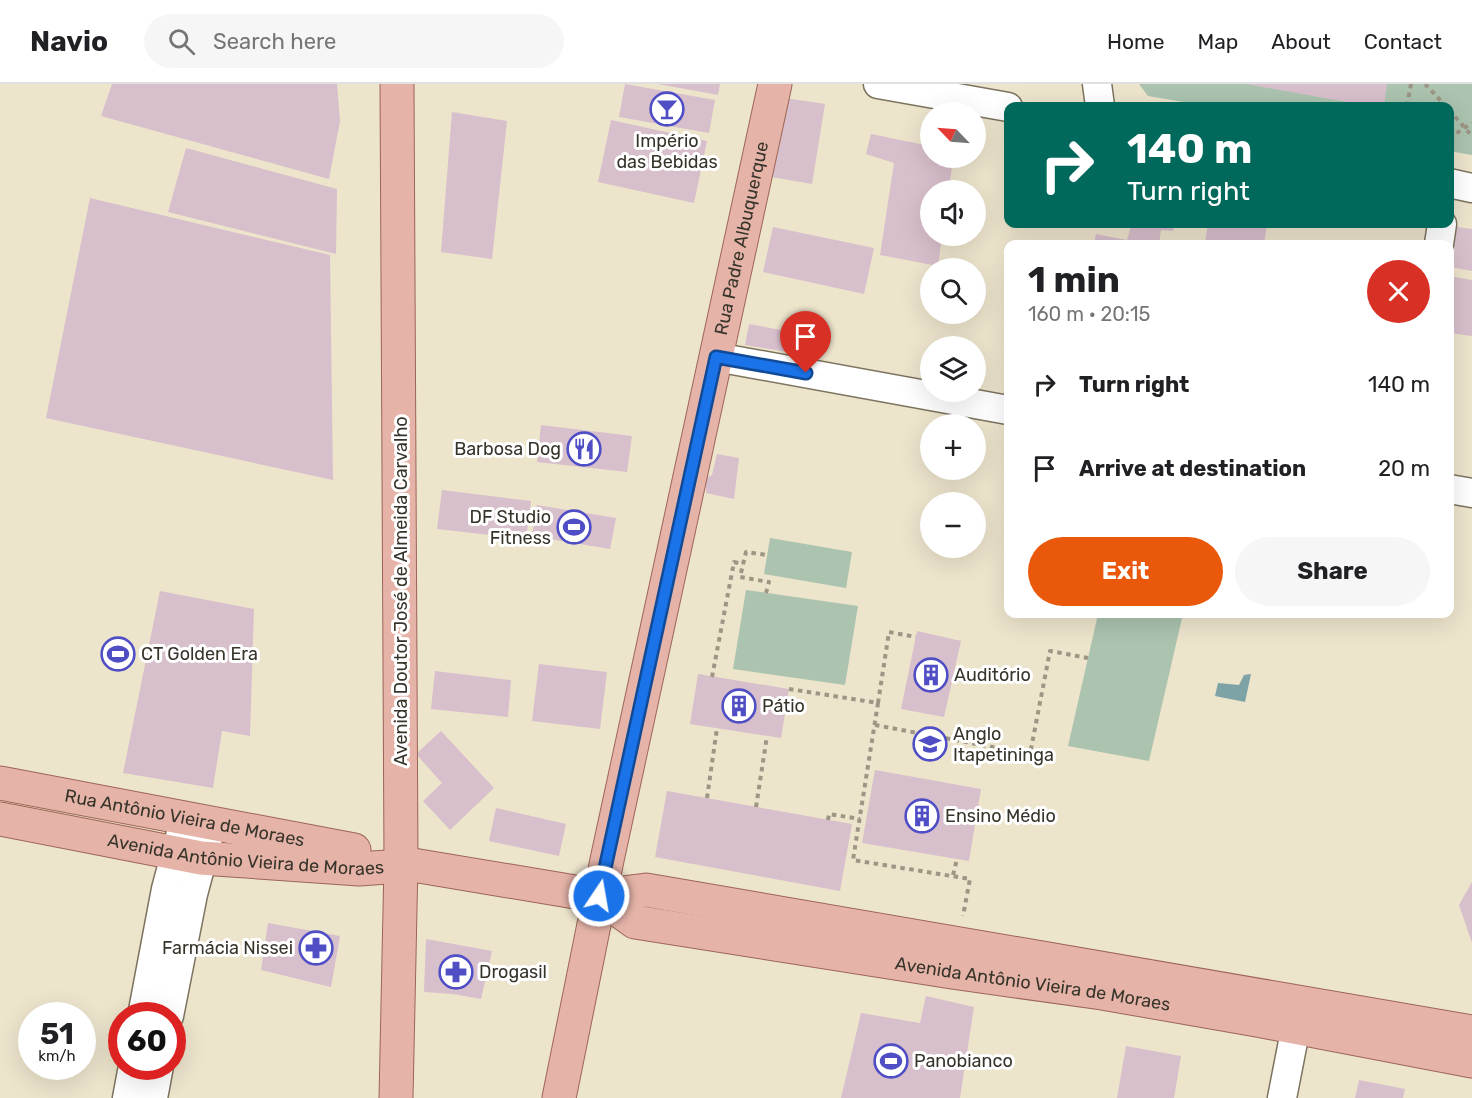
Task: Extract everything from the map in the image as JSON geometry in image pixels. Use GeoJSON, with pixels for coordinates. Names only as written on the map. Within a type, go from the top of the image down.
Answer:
{"type":"FeatureCollection","features":[{"type":"Feature","properties":{"kind":"main road","name":"Avenida Doutor José de Almeida Carvalho"},"geometry":{"type":"LineString","coordinates":[[396,1098],[402,863],[397,84]]}},
{"type":"Feature","properties":{"kind":"main road","name":"Rua Padre Albuquerque"},"geometry":{"type":"LineString","coordinates":[[559,1098],[599,896],[775,84]]}},
{"type":"Feature","properties":{"kind":"main road","name":"Rua Antônio Vieira de Moraes"},"geometry":{"type":"LineString","coordinates":[[0,783],[361,852],[386,854],[402,863]]}},
{"type":"Feature","properties":{"kind":"main road","name":"Avenida Antônio Vieira de Moraes"},"geometry":{"type":"LineString","coordinates":[[0,819],[189,856],[359,868],[387,867],[402,863],[599,896],[635,922],[955,957],[1102,993],[1472,1032]]}},
{"type":"Feature","properties":{"kind":"main road","name":"Avenida Antônio Vieira de Moraes"},"geometry":{"type":"LineString","coordinates":[[1298,1015],[1472,1061]]}},
{"type":"Feature","properties":{"kind":"street"},"geometry":{"type":"LineString","coordinates":[[878,84],[1004,106]]}},
{"type":"Feature","properties":{"kind":"street"},"geometry":{"type":"LineString","coordinates":[[1097,84],[1099,102]]}},
{"type":"Feature","properties":{"kind":"street"},"geometry":{"type":"LineString","coordinates":[[1454,185],[1472,188]]}},
{"type":"Feature","properties":{"kind":"street"},"geometry":{"type":"LineString","coordinates":[[716,357],[1004,409]]}},
{"type":"Feature","properties":{"kind":"street"},"geometry":{"type":"LineString","coordinates":[[1454,490],[1472,493]]}},
{"type":"Feature","properties":{"kind":"street"},"geometry":{"type":"LineString","coordinates":[[171,1002],[189,856],[199,821]]}},
{"type":"Feature","properties":{"kind":"street"},"geometry":{"type":"LineString","coordinates":[[145,1002],[166,889],[189,856]]}},
{"type":"Feature","properties":{"kind":"street"},"geometry":{"type":"LineString","coordinates":[[1282,1098],[1298,1015]]}},
{"type":"Feature","properties":{"kind":"street"},"geometry":{"type":"LineString","coordinates":[[127,1098],[130,1080]]}},
{"type":"Feature","properties":{"kind":"street"},"geometry":{"type":"LineString","coordinates":[[153,1098],[156,1080]]}},
{"type":"Feature","properties":{"kind":"path"},"geometry":{"type":"LineString","coordinates":[[1408,102],[1411,84]]}},
{"type":"Feature","properties":{"kind":"path"},"geometry":{"type":"LineString","coordinates":[[1425,84],[1442,102]]}},
{"type":"Feature","properties":{"kind":"path"},"geometry":{"type":"LineString","coordinates":[[1454,116],[1472,136]]}},
{"type":"Feature","properties":{"kind":"path"},"geometry":{"type":"LineString","coordinates":[[1454,135],[1472,123]]}},
{"type":"Feature","properties":{"kind":"path"},"geometry":{"type":"LineString","coordinates":[[766,593],[769,582],[740,577],[746,552],[767,555]]}},
{"type":"Feature","properties":{"kind":"path"},"geometry":{"type":"LineString","coordinates":[[712,677],[734,562],[743,564]]}},
{"type":"Feature","properties":{"kind":"path"},"geometry":{"type":"LineString","coordinates":[[916,637],[889,632],[853,860],[970,879],[955,957]]}},
{"type":"Feature","properties":{"kind":"path"},"geometry":{"type":"LineString","coordinates":[[874,725],[1030,754],[1050,651],[1088,658]]}},
{"type":"Feature","properties":{"kind":"path"},"geometry":{"type":"LineString","coordinates":[[789,689],[878,703]]}},
{"type":"Feature","properties":{"kind":"path"},"geometry":{"type":"LineString","coordinates":[[707,798],[717,728]]}},
{"type":"Feature","properties":{"kind":"path"},"geometry":{"type":"LineString","coordinates":[[756,807],[767,736]]}},
{"type":"Feature","properties":{"kind":"path"},"geometry":{"type":"LineString","coordinates":[[828,820],[829,814],[860,819]]}},
{"type":"Feature","properties":{"kind":"path"},"geometry":{"type":"LineString","coordinates":[[953,875],[957,859]]}},
{"type":"Feature","properties":{"kind":"green space"},"geometry":{"type":"Polygon","coordinates":[[[1139,84],[1472,84],[1472,155],[1454,152],[1454,102],[1183,102],[1148,96],[1139,84]]]}},
{"type":"Feature","properties":{"kind":"green space"},"geometry":{"type":"Polygon","coordinates":[[[770,538],[852,552],[846,588],[764,574],[770,538]]]}},
{"type":"Feature","properties":{"kind":"green space"},"geometry":{"type":"Polygon","coordinates":[[[746,590],[858,606],[845,685],[733,669],[746,590]]]}},
{"type":"Feature","properties":{"kind":"green space"},"geometry":{"type":"Polygon","coordinates":[[[1097,618],[1182,618],[1149,761],[1068,746],[1097,618]]]}},
{"type":"Feature","properties":{"kind":"water"},"geometry":{"type":"Polygon","coordinates":[[[1251,674],[1245,702],[1215,696],[1218,683],[1239,685],[1244,675],[1251,674]]]}},
{"type":"Feature","properties":{"kind":"building"},"geometry":{"type":"Polygon","coordinates":[[[112,84],[337,84],[340,121],[329,179],[101,116],[112,84]]]}},
{"type":"Feature","properties":{"kind":"building","name":"Império das Bebidas"},"geometry":{"type":"Polygon","coordinates":[[[625,84],[715,100],[709,133],[619,117],[625,84]]]}},
{"type":"Feature","properties":{"kind":"building"},"geometry":{"type":"Polygon","coordinates":[[[658,84],[720,84],[718,95],[658,84]]]}},
{"type":"Feature","properties":{"kind":"building"},"geometry":{"type":"Polygon","coordinates":[[[1246,84],[1387,84],[1385,102],[1347,102],[1246,84]]]}},
{"type":"Feature","properties":{"kind":"building"},"geometry":{"type":"Polygon","coordinates":[[[785,98],[825,104],[812,184],[772,177],[785,98]]]}},
{"type":"Feature","properties":{"kind":"building"},"geometry":{"type":"Polygon","coordinates":[[[452,112],[507,121],[492,259],[441,252],[452,112]]]}},
{"type":"Feature","properties":{"kind":"building"},"geometry":{"type":"Polygon","coordinates":[[[611,120],[707,141],[694,203],[598,182],[611,120]]]}},
{"type":"Feature","properties":{"kind":"building"},"geometry":{"type":"Polygon","coordinates":[[[871,134],[920,144],[920,168],[952,168],[950,180],[920,180],[920,246],[941,246],[939,258],[920,258],[920,263],[880,255],[894,163],[866,154],[871,134]]]}},
{"type":"Feature","properties":{"kind":"building"},"geometry":{"type":"Polygon","coordinates":[[[186,148],[337,189],[336,254],[168,212],[186,148]]]}},
{"type":"Feature","properties":{"kind":"building"},"geometry":{"type":"Polygon","coordinates":[[[90,198],[330,255],[333,480],[46,418],[90,198]]]}},
{"type":"Feature","properties":{"kind":"building"},"geometry":{"type":"Polygon","coordinates":[[[773,227],[874,248],[864,294],[763,272],[773,227]]]}},
{"type":"Feature","properties":{"kind":"building"},"geometry":{"type":"Polygon","coordinates":[[[1457,227],[1472,229],[1472,271],[1454,268],[1457,227]]]}},
{"type":"Feature","properties":{"kind":"building"},"geometry":{"type":"Polygon","coordinates":[[[1130,228],[1174,228],[1173,231],[1161,230],[1160,240],[1127,240],[1130,228]]]}},
{"type":"Feature","properties":{"kind":"building"},"geometry":{"type":"Polygon","coordinates":[[[1207,228],[1267,228],[1265,240],[1205,240],[1207,228]]]}},
{"type":"Feature","properties":{"kind":"building"},"geometry":{"type":"Polygon","coordinates":[[[1096,234],[1127,240],[1095,240],[1096,234]]]}},
{"type":"Feature","properties":{"kind":"building"},"geometry":{"type":"Polygon","coordinates":[[[1454,277],[1472,280],[1472,336],[1454,334],[1454,277]]]}},
{"type":"Feature","properties":{"kind":"building"},"geometry":{"type":"Polygon","coordinates":[[[749,324],[809,335],[805,355],[745,345],[749,324]]]}},
{"type":"Feature","properties":{"kind":"building","name":"Barbosa Dog"},"geometry":{"type":"Polygon","coordinates":[[[541,425],[632,436],[627,472],[537,462],[541,425]]]}},
{"type":"Feature","properties":{"kind":"building"},"geometry":{"type":"Polygon","coordinates":[[[717,454],[739,458],[734,499],[706,493],[706,478],[712,475],[717,454]]]}},
{"type":"Feature","properties":{"kind":"building"},"geometry":{"type":"Polygon","coordinates":[[[442,490],[531,501],[526,539],[437,529],[442,490]]]}},
{"type":"Feature","properties":{"kind":"building","name":"DF Studio Fitness"},"geometry":{"type":"Polygon","coordinates":[[[537,505],[616,518],[610,549],[532,536],[537,505]]]}},
{"type":"Feature","properties":{"kind":"building"},"geometry":{"type":"Polygon","coordinates":[[[160,591],[254,609],[250,736],[222,731],[213,788],[123,773],[160,591]]]}},
{"type":"Feature","properties":{"kind":"building","name":"Auditório"},"geometry":{"type":"Polygon","coordinates":[[[917,631],[961,641],[944,717],[901,709],[917,631]]]}},
{"type":"Feature","properties":{"kind":"building"},"geometry":{"type":"Polygon","coordinates":[[[539,664],[607,672],[600,729],[532,721],[539,664]]]}},
{"type":"Feature","properties":{"kind":"building"},"geometry":{"type":"Polygon","coordinates":[[[435,671],[511,680],[508,717],[431,709],[435,671]]]}},
{"type":"Feature","properties":{"kind":"building","name":"Pátio"},"geometry":{"type":"Polygon","coordinates":[[[698,674],[789,689],[781,738],[690,724],[698,674]]]}},
{"type":"Feature","properties":{"kind":"building"},"geometry":{"type":"Polygon","coordinates":[[[441,731],[494,788],[450,830],[423,801],[442,783],[416,754],[441,731]]]}},
{"type":"Feature","properties":{"kind":"building","name":"Ensino Médio"},"geometry":{"type":"Polygon","coordinates":[[[875,770],[981,789],[969,861],[862,843],[875,770]]]}},
{"type":"Feature","properties":{"kind":"building"},"geometry":{"type":"Polygon","coordinates":[[[667,791],[852,824],[840,891],[655,857],[667,791]]]}},
{"type":"Feature","properties":{"kind":"building"},"geometry":{"type":"Polygon","coordinates":[[[496,808],[566,824],[559,856],[489,841],[496,808]]]}},
{"type":"Feature","properties":{"kind":"building"},"geometry":{"type":"Polygon","coordinates":[[[1472,882],[1472,943],[1459,905],[1472,882]]]}},
{"type":"Feature","properties":{"kind":"building"},"geometry":{"type":"Polygon","coordinates":[[[268,923],[340,936],[331,987],[261,970],[268,923]]]}},
{"type":"Feature","properties":{"kind":"building","name":"Drogasil"},"geometry":{"type":"Polygon","coordinates":[[[426,939],[492,951],[481,999],[424,992],[426,939]]]}},
{"type":"Feature","properties":{"kind":"building"},"geometry":{"type":"Polygon","coordinates":[[[926,996],[974,1007],[960,1098],[841,1098],[861,1013],[920,1023],[926,996]]]}},
{"type":"Feature","properties":{"kind":"building"},"geometry":{"type":"Polygon","coordinates":[[[1126,1046],[1181,1056],[1174,1098],[1117,1098],[1126,1046]]]}},
{"type":"Feature","properties":{"kind":"building"},"geometry":{"type":"Polygon","coordinates":[[[1359,1080],[1405,1089],[1403,1098],[1355,1098],[1359,1080]]]}},
{"type":"Feature","properties":{"kind":"place","name":"Império das Bebidas"},"geometry":{"type":"Point","coordinates":[667,109]}},
{"type":"Feature","properties":{"kind":"place","name":"Barbosa Dog"},"geometry":{"type":"Point","coordinates":[584,449]}},
{"type":"Feature","properties":{"kind":"place","name":"DF Studio Fitness"},"geometry":{"type":"Point","coordinates":[574,527]}},
{"type":"Feature","properties":{"kind":"place","name":"CT Golden Era"},"geometry":{"type":"Point","coordinates":[118,654]}},
{"type":"Feature","properties":{"kind":"place","name":"Auditório"},"geometry":{"type":"Point","coordinates":[931,675]}},
{"type":"Feature","properties":{"kind":"place","name":"Pátio"},"geometry":{"type":"Point","coordinates":[739,706]}},
{"type":"Feature","properties":{"kind":"place","name":"Anglo Itapetininga"},"geometry":{"type":"Point","coordinates":[930,744]}},
{"type":"Feature","properties":{"kind":"place","name":"Ensino Médio"},"geometry":{"type":"Point","coordinates":[922,816]}},
{"type":"Feature","properties":{"kind":"place","name":"Farmácia Nissei"},"geometry":{"type":"Point","coordinates":[316,948]}},
{"type":"Feature","properties":{"kind":"place","name":"Drogasil"},"geometry":{"type":"Point","coordinates":[456,972]}},
{"type":"Feature","properties":{"kind":"place","name":"Panobianco"},"geometry":{"type":"Point","coordinates":[891,1061]}},
{"type":"Feature","properties":{"kind":"route"},"geometry":{"type":"LineString","coordinates":[[599,896],[716,357],[806,373]]}}]}
